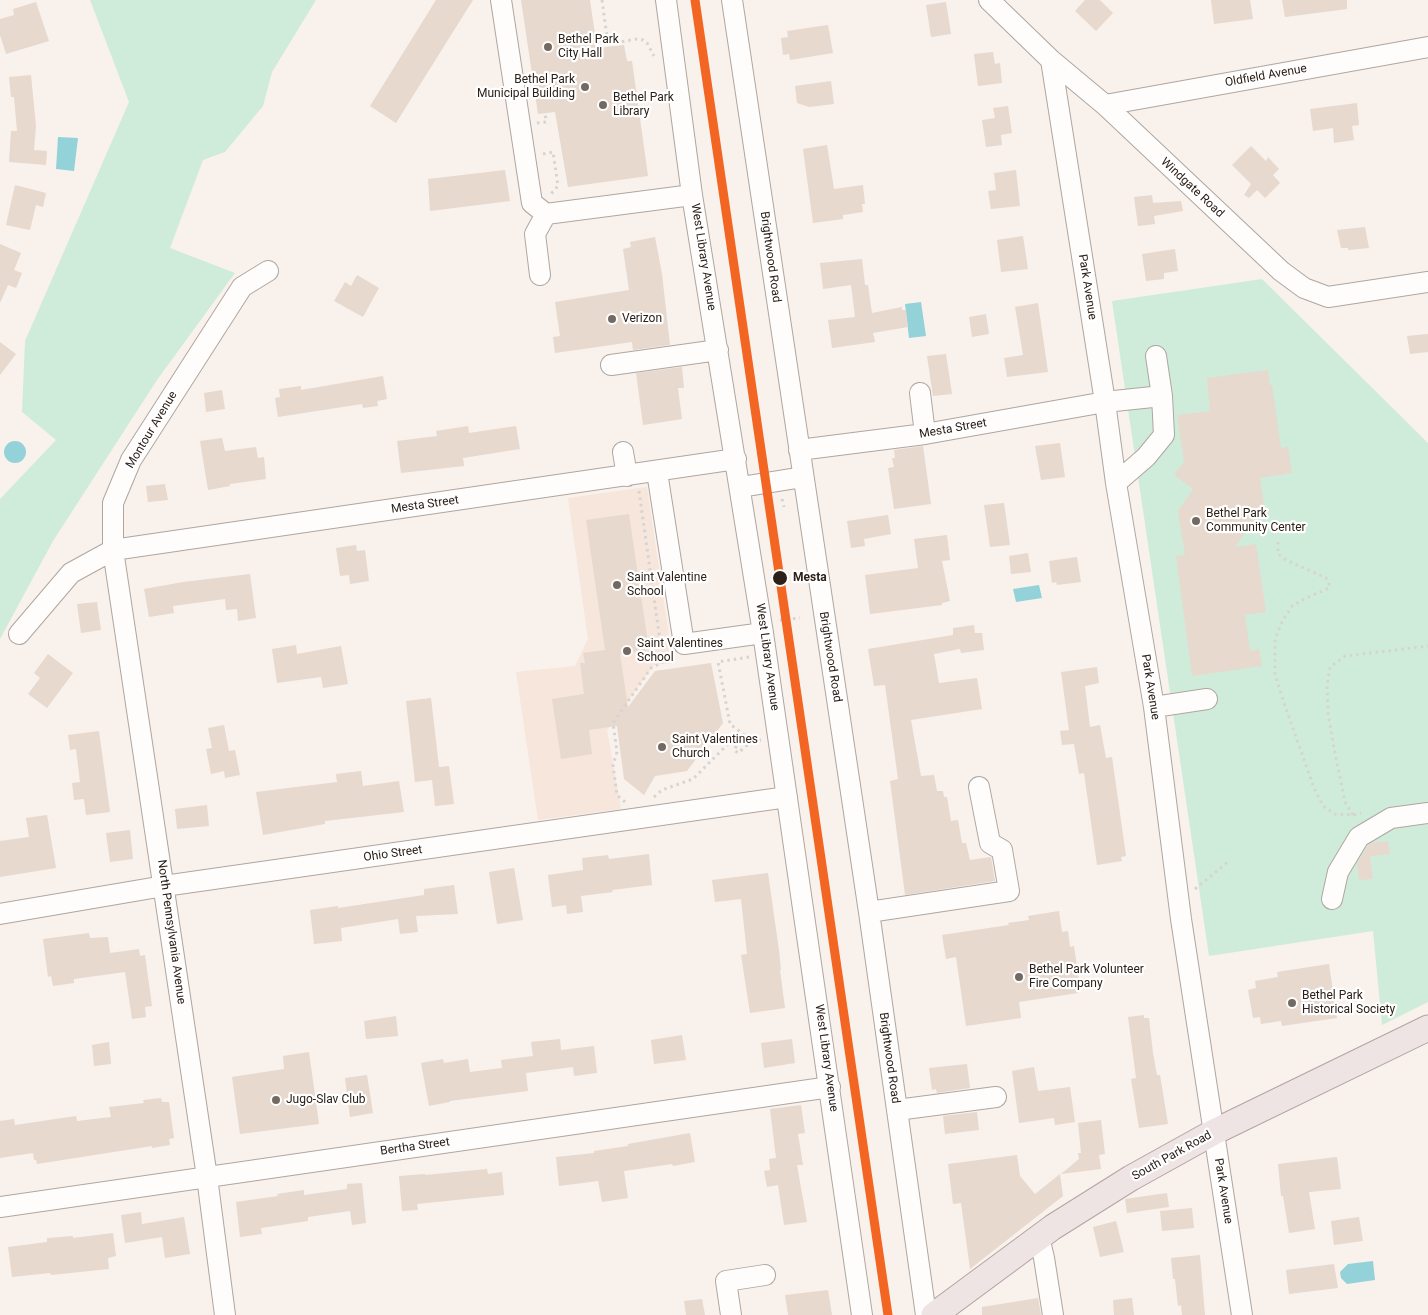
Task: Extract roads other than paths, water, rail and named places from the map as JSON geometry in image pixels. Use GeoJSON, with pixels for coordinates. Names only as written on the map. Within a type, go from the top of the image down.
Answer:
{"type":"FeatureCollection","features":[{"type":"Feature","properties":{"kind":"main road","name":"South Park Road"},"geometry":{"type":"LineString","coordinates":[[934,1315],[1039,1237],[1130,1178],[1214,1132],[1428,1028]]}},
{"type":"Feature","properties":{"kind":"street"},"geometry":{"type":"LineString","coordinates":[[501,0],[532,202],[546,214],[692,196]]}},
{"type":"Feature","properties":{"kind":"street","name":"West Library Avenue"},"geometry":{"type":"LineString","coordinates":[[666,0],[692,196],[741,487],[862,1315]]}},
{"type":"Feature","properties":{"kind":"street","name":"Brightwood Road"},"geometry":{"type":"LineString","coordinates":[[732,0],[869,912],[926,1315]]}},
{"type":"Feature","properties":{"kind":"street","name":"Windgate Road"},"geometry":{"type":"LineString","coordinates":[[989,0],[1051,60],[1105,105],[1281,271],[1304,288],[1328,297],[1428,282]]}},
{"type":"Feature","properties":{"kind":"street","name":"Oldfield Avenue"},"geometry":{"type":"LineString","coordinates":[[1105,105],[1428,47]]}},
{"type":"Feature","properties":{"kind":"street","name":"Park Avenue"},"geometry":{"type":"LineString","coordinates":[[1051,60],[1116,483],[1154,707],[1181,919],[1242,1315]]}},
{"type":"Feature","properties":{"kind":"street"},"geometry":{"type":"LineString","coordinates":[[540,275],[535,234],[546,214]]}},
{"type":"Feature","properties":{"kind":"street","name":"Montour Avenue"},"geometry":{"type":"LineString","coordinates":[[113,550],[114,503],[131,460],[242,287],[268,271]]}},
{"type":"Feature","properties":{"kind":"street"},"geometry":{"type":"LineString","coordinates":[[611,364],[718,350]]}},
{"type":"Feature","properties":{"kind":"street"},"geometry":{"type":"LineString","coordinates":[[1116,483],[1146,457],[1164,435],[1162,396],[1156,356]]}},
{"type":"Feature","properties":{"kind":"street"},"geometry":{"type":"LineString","coordinates":[[920,393],[925,434]]}},
{"type":"Feature","properties":{"kind":"street","name":"Mesta Street"},"geometry":{"type":"LineString","coordinates":[[799,450],[925,434],[1105,402],[1162,396]]}},
{"type":"Feature","properties":{"kind":"street"},"geometry":{"type":"LineString","coordinates":[[622,452],[627,476]]}},
{"type":"Feature","properties":{"kind":"street","name":"Mesta Street"},"geometry":{"type":"LineString","coordinates":[[113,550],[736,459]]}},
{"type":"Feature","properties":{"kind":"street"},"geometry":{"type":"LineString","coordinates":[[657,472],[680,652],[724,639],[763,633]]}},
{"type":"Feature","properties":{"kind":"street"},"geometry":{"type":"LineString","coordinates":[[741,487],[803,477]]}},
{"type":"Feature","properties":{"kind":"street"},"geometry":{"type":"LineString","coordinates":[[19,634],[71,573],[113,550]]}},
{"type":"Feature","properties":{"kind":"street","name":"North Pennsylvania Avenue"},"geometry":{"type":"LineString","coordinates":[[113,550],[207,1178],[225,1315]]}},
{"type":"Feature","properties":{"kind":"street"},"geometry":{"type":"LineString","coordinates":[[1154,707],[1207,699]]}},
{"type":"Feature","properties":{"kind":"street"},"geometry":{"type":"LineString","coordinates":[[869,912],[1009,891],[1002,850],[990,843],[979,787]]}},
{"type":"Feature","properties":{"kind":"street","name":"Ohio Street"},"geometry":{"type":"LineString","coordinates":[[0,914],[164,886],[787,797]]}},
{"type":"Feature","properties":{"kind":"street"},"geometry":{"type":"LineString","coordinates":[[1332,899],[1338,872],[1360,837],[1391,818],[1428,813]]}},
{"type":"Feature","properties":{"kind":"street","name":"Bertha Street"},"geometry":{"type":"LineString","coordinates":[[0,1207],[830,1087]]}},
{"type":"Feature","properties":{"kind":"street"},"geometry":{"type":"LineString","coordinates":[[897,1110],[996,1097]]}},
{"type":"Feature","properties":{"kind":"street"},"geometry":{"type":"LineString","coordinates":[[1039,1237],[1053,1315]]}},
{"type":"Feature","properties":{"kind":"street"},"geometry":{"type":"LineString","coordinates":[[730,1315],[726,1281],[764,1275]]}},
{"type":"Feature","properties":{"kind":"water"},"geometry":{"type":"Polygon","coordinates":[[[58,137],[78,138],[74,171],[56,169],[58,137]]]}},
{"type":"Feature","properties":{"kind":"water"},"geometry":{"type":"Polygon","coordinates":[[[921,302],[926,336],[909,338],[905,304],[921,302]]]}},
{"type":"Feature","properties":{"kind":"water"},"geometry":{"type":"Polygon","coordinates":[[[15,441],[23,444],[26,452],[23,460],[15,463],[7,460],[4,452],[7,444],[15,441]]]}},
{"type":"Feature","properties":{"kind":"water"},"geometry":{"type":"Polygon","coordinates":[[[1039,585],[1042,598],[1016,602],[1013,589],[1039,585]]]}},
{"type":"Feature","properties":{"kind":"water"},"geometry":{"type":"Polygon","coordinates":[[[1373,1261],[1375,1280],[1347,1284],[1341,1278],[1340,1272],[1348,1264],[1373,1261]]]}},
{"type":"Feature","properties":{"kind":"place","name":"Bethel Park City Hall"},"geometry":{"type":"Point","coordinates":[548,47]}},
{"type":"Feature","properties":{"kind":"place","name":"Bethel Park Municipal Building"},"geometry":{"type":"Point","coordinates":[585,87]}},
{"type":"Feature","properties":{"kind":"place","name":"Bethel Park Library"},"geometry":{"type":"Point","coordinates":[603,105]}},
{"type":"Feature","properties":{"kind":"place","name":"Verizon"},"geometry":{"type":"Point","coordinates":[612,319]}},
{"type":"Feature","properties":{"kind":"place","name":"Bethel Park Community Center"},"geometry":{"type":"Point","coordinates":[1196,521]}},
{"type":"Feature","properties":{"kind":"place","name":"Mesta"},"geometry":{"type":"Point","coordinates":[780,578]}},
{"type":"Feature","properties":{"kind":"place","name":"Saint Valentine School"},"geometry":{"type":"Point","coordinates":[617,585]}},
{"type":"Feature","properties":{"kind":"place","name":"Saint Valentines School"},"geometry":{"type":"Point","coordinates":[627,651]}},
{"type":"Feature","properties":{"kind":"place","name":"Saint Valentines Church"},"geometry":{"type":"Point","coordinates":[662,747]}},
{"type":"Feature","properties":{"kind":"place","name":"Bethel Park Volunteer Fire Company"},"geometry":{"type":"Point","coordinates":[1019,977]}},
{"type":"Feature","properties":{"kind":"place","name":"Bethel Park Historical Society"},"geometry":{"type":"Point","coordinates":[1292,1003]}},
{"type":"Feature","properties":{"kind":"place","name":"Jugo-Slav Club"},"geometry":{"type":"Point","coordinates":[276,1100]}}]}
